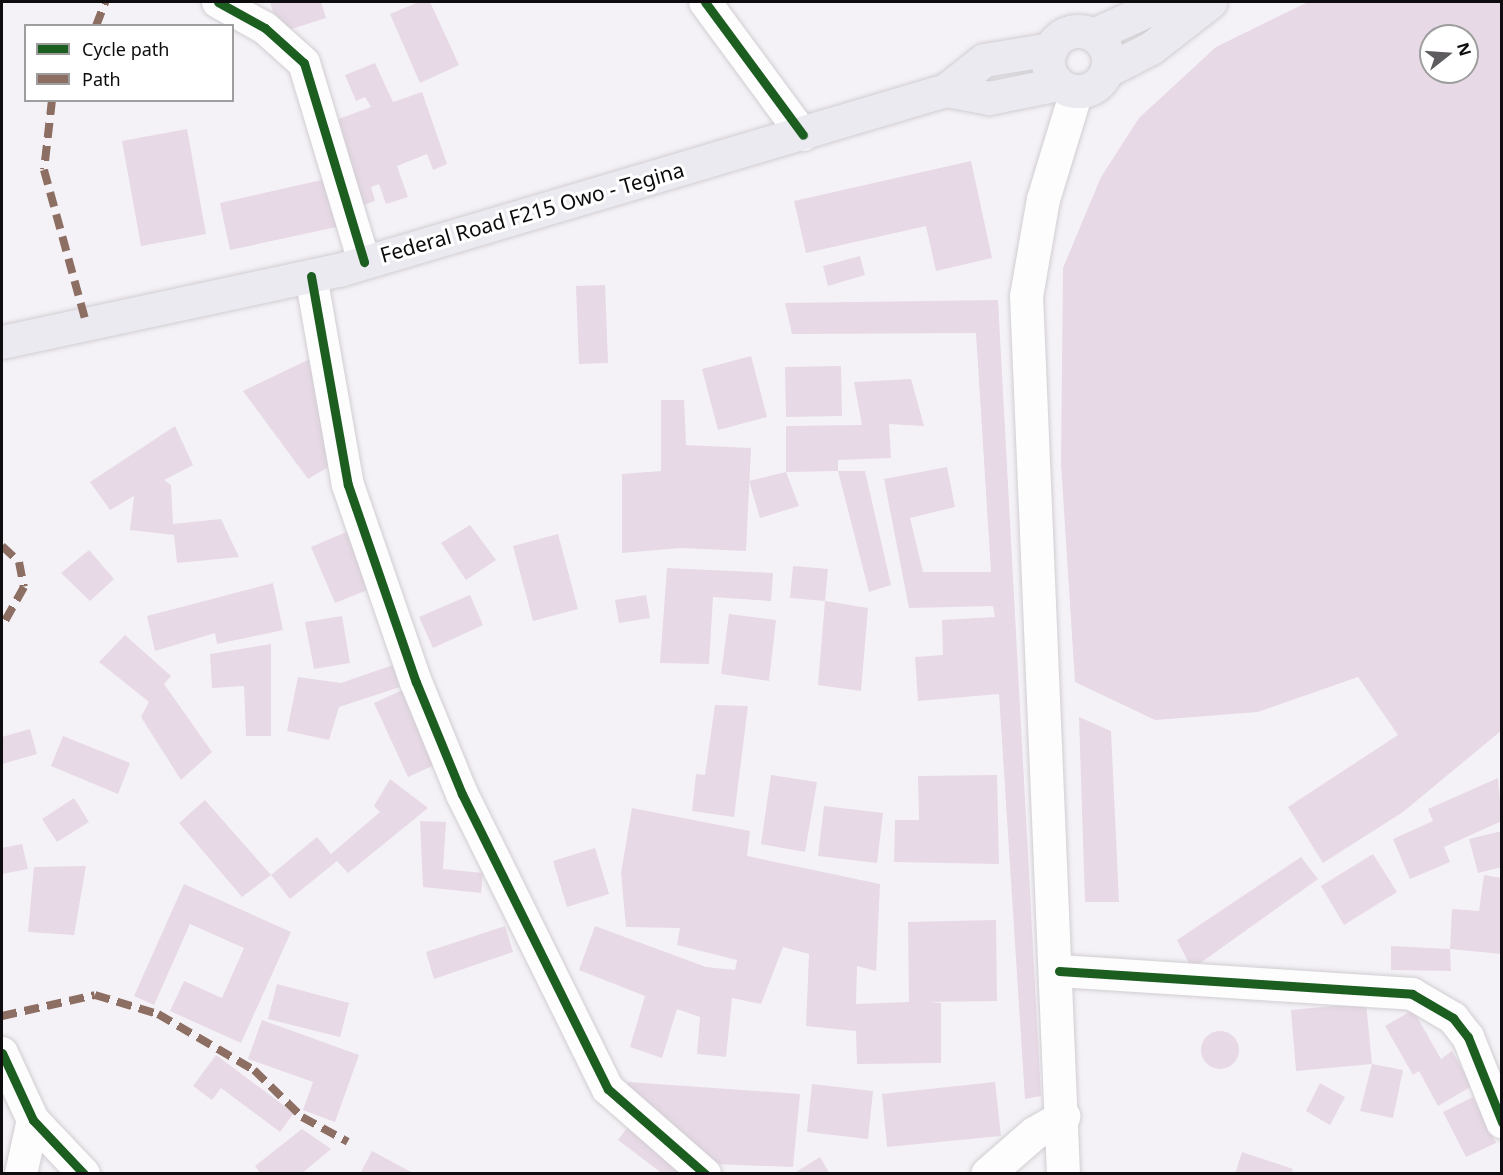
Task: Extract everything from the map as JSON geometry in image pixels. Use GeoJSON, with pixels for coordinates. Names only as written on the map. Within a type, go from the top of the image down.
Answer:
{"type":"FeatureCollection","features":[{"type":"Feature","properties":{"kind":"main road"},"geometry":{"type":"LineString","coordinates":[[1095,34],[1150,9],[1184,2]]}},
{"type":"Feature","properties":{"kind":"main road","name":"Federal Road F215 Owo - Tegina"},"geometry":{"type":"LineString","coordinates":[[2,342],[311,276],[364,262],[533,208],[803,135],[946,90],[989,98],[1067,87],[1089,89],[1108,70],[1151,48],[1210,2]]}},
{"type":"Feature","properties":{"kind":"main road"},"geometry":{"type":"LineString","coordinates":[[1063,1173],[1064,1116],[1059,971],[1026,296],[1043,199],[1067,87],[1049,72],[1051,49],[1062,35],[1078,30],[1095,34],[1108,49],[1108,70]]}},
{"type":"Feature","properties":{"kind":"main road"},"geometry":{"type":"LineString","coordinates":[[946,90],[984,60],[1051,49]]}},
{"type":"Feature","properties":{"kind":"main road"},"geometry":{"type":"LineString","coordinates":[[987,1173],[1064,1116]]}},
{"type":"Feature","properties":{"kind":"street"},"geometry":{"type":"LineString","coordinates":[[218,2],[265,28],[304,63],[364,262]]}},
{"type":"Feature","properties":{"kind":"street"},"geometry":{"type":"LineString","coordinates":[[705,2],[803,135]]}},
{"type":"Feature","properties":{"kind":"street"},"geometry":{"type":"LineString","coordinates":[[311,276],[348,485],[416,682],[462,794],[608,1089],[705,1173]]}},
{"type":"Feature","properties":{"kind":"street"},"geometry":{"type":"LineString","coordinates":[[1059,971],[1412,994],[1453,1018],[1468,1037],[1502,1122]]}},
{"type":"Feature","properties":{"kind":"street"},"geometry":{"type":"LineString","coordinates":[[2,1053],[33,1120],[84,1173]]}},
{"type":"Feature","properties":{"kind":"street"},"geometry":{"type":"LineString","coordinates":[[21,1173],[33,1120]]}},
{"type":"Feature","properties":{"kind":"building"},"geometry":{"type":"Polygon","coordinates":[[[270,2],[321,2],[326,18],[279,33],[270,2]]]}},
{"type":"Feature","properties":{"kind":"building"},"geometry":{"type":"Polygon","coordinates":[[[419,2],[430,2],[459,65],[420,83],[390,14],[419,2]]]}},
{"type":"Feature","properties":{"kind":"building"},"geometry":{"type":"Polygon","coordinates":[[[1308,2],[1502,2],[1502,730],[1403,812],[1323,863],[1288,807],[1398,735],[1358,677],[1258,712],[1155,720],[1075,682],[1061,464],[1063,268],[1101,177],[1139,118],[1216,47],[1308,2]]]}},
{"type":"Feature","properties":{"kind":"building"},"geometry":{"type":"Polygon","coordinates":[[[375,63],[393,102],[422,92],[447,164],[433,170],[427,154],[397,166],[408,197],[386,204],[379,184],[371,187],[375,201],[355,208],[325,124],[371,107],[365,97],[356,101],[345,75],[375,63]]]}},
{"type":"Feature","properties":{"kind":"building"},"geometry":{"type":"Polygon","coordinates":[[[187,129],[206,234],[141,246],[122,141],[187,129]]]}},
{"type":"Feature","properties":{"kind":"building"},"geometry":{"type":"Polygon","coordinates":[[[971,161],[992,258],[936,271],[926,226],[806,253],[794,201],[971,161]]]}},
{"type":"Feature","properties":{"kind":"building"},"geometry":{"type":"Polygon","coordinates":[[[330,178],[341,226],[230,250],[220,203],[330,178]]]}},
{"type":"Feature","properties":{"kind":"building"},"geometry":{"type":"Polygon","coordinates":[[[860,256],[865,275],[828,286],[823,266],[860,256]]]}},
{"type":"Feature","properties":{"kind":"building"},"geometry":{"type":"Polygon","coordinates":[[[605,285],[608,363],[579,364],[576,286],[605,285]]]}},
{"type":"Feature","properties":{"kind":"building"},"geometry":{"type":"Polygon","coordinates":[[[998,300],[1041,1096],[1025,1099],[999,694],[918,701],[915,657],[943,655],[942,620],[995,617],[993,606],[909,608],[884,479],[947,467],[955,507],[910,518],[923,572],[991,572],[976,333],[792,334],[785,303],[998,300]]]}},
{"type":"Feature","properties":{"kind":"building"},"geometry":{"type":"Polygon","coordinates":[[[318,355],[332,465],[308,479],[243,391],[318,355]]]}},
{"type":"Feature","properties":{"kind":"building"},"geometry":{"type":"Polygon","coordinates":[[[751,356],[767,417],[718,430],[702,369],[751,356]]]}},
{"type":"Feature","properties":{"kind":"building"},"geometry":{"type":"Polygon","coordinates":[[[841,366],[842,416],[786,417],[785,367],[841,366]]]}},
{"type":"Feature","properties":{"kind":"building"},"geometry":{"type":"Polygon","coordinates":[[[911,379],[924,426],[889,424],[891,458],[838,460],[838,471],[786,472],[786,426],[862,425],[854,382],[911,379]]]}},
{"type":"Feature","properties":{"kind":"building"},"geometry":{"type":"Polygon","coordinates":[[[661,400],[684,400],[686,445],[751,448],[746,551],[681,548],[622,553],[622,474],[661,471],[661,400]]]}},
{"type":"Feature","properties":{"kind":"building"},"geometry":{"type":"Polygon","coordinates":[[[175,426],[193,465],[164,480],[171,485],[173,524],[221,519],[239,557],[177,563],[174,535],[130,530],[134,496],[110,510],[90,482],[175,426]]]}},
{"type":"Feature","properties":{"kind":"building"},"geometry":{"type":"Polygon","coordinates":[[[838,471],[865,471],[891,585],[869,592],[838,471]]]}},
{"type":"Feature","properties":{"kind":"building"},"geometry":{"type":"Polygon","coordinates":[[[786,472],[799,506],[760,518],[749,481],[786,472]]]}},
{"type":"Feature","properties":{"kind":"building"},"geometry":{"type":"Polygon","coordinates":[[[470,525],[496,560],[466,580],[441,543],[470,525]]]}},
{"type":"Feature","properties":{"kind":"building"},"geometry":{"type":"Polygon","coordinates":[[[351,530],[375,587],[335,603],[311,547],[351,530]]]}},
{"type":"Feature","properties":{"kind":"building"},"geometry":{"type":"Polygon","coordinates":[[[558,534],[578,609],[533,621],[513,546],[558,534]]]}},
{"type":"Feature","properties":{"kind":"building"},"geometry":{"type":"Polygon","coordinates":[[[89,550],[114,579],[90,601],[61,573],[89,550]]]}},
{"type":"Feature","properties":{"kind":"building"},"geometry":{"type":"Polygon","coordinates":[[[793,566],[828,569],[825,601],[790,598],[793,566]]]}},
{"type":"Feature","properties":{"kind":"building"},"geometry":{"type":"Polygon","coordinates":[[[667,568],[773,573],[771,601],[713,597],[709,664],[660,663],[667,568]]]}},
{"type":"Feature","properties":{"kind":"building"},"geometry":{"type":"Polygon","coordinates":[[[273,583],[283,630],[217,644],[215,633],[155,651],[147,616],[273,583]]]}},
{"type":"Feature","properties":{"kind":"building"},"geometry":{"type":"Polygon","coordinates":[[[470,595],[483,625],[433,648],[419,617],[470,595]]]}},
{"type":"Feature","properties":{"kind":"building"},"geometry":{"type":"Polygon","coordinates":[[[646,595],[650,618],[619,623],[615,600],[646,595]]]}},
{"type":"Feature","properties":{"kind":"building"},"geometry":{"type":"Polygon","coordinates":[[[825,601],[868,608],[861,691],[818,685],[825,601]]]}},
{"type":"Feature","properties":{"kind":"building"},"geometry":{"type":"Polygon","coordinates":[[[729,614],[776,620],[769,681],[721,674],[729,614]]]}},
{"type":"Feature","properties":{"kind":"building"},"geometry":{"type":"Polygon","coordinates":[[[342,616],[350,663],[314,669],[305,622],[342,616]]]}},
{"type":"Feature","properties":{"kind":"building"},"geometry":{"type":"Polygon","coordinates":[[[125,635],[171,676],[164,684],[212,752],[181,780],[141,717],[149,702],[99,662],[125,635]]]}},
{"type":"Feature","properties":{"kind":"building"},"geometry":{"type":"Polygon","coordinates":[[[271,644],[271,736],[246,736],[244,686],[212,688],[210,654],[271,644]]]}},
{"type":"Feature","properties":{"kind":"building"},"geometry":{"type":"Polygon","coordinates":[[[393,665],[400,687],[339,707],[329,740],[287,731],[298,677],[341,683],[393,665]]]}},
{"type":"Feature","properties":{"kind":"building"},"geometry":{"type":"Polygon","coordinates":[[[409,687],[443,761],[408,777],[374,703],[409,687]]]}},
{"type":"Feature","properties":{"kind":"building"},"geometry":{"type":"Polygon","coordinates":[[[715,705],[748,706],[734,817],[692,811],[696,774],[705,775],[715,705]]]}},
{"type":"Feature","properties":{"kind":"building"},"geometry":{"type":"Polygon","coordinates":[[[1079,717],[1111,731],[1119,902],[1085,902],[1079,717]]]}},
{"type":"Feature","properties":{"kind":"building"},"geometry":{"type":"Polygon","coordinates":[[[30,729],[37,754],[2,764],[2,737],[30,729]]]}},
{"type":"Feature","properties":{"kind":"building"},"geometry":{"type":"Polygon","coordinates":[[[63,736],[130,763],[118,794],[51,766],[63,736]]]}},
{"type":"Feature","properties":{"kind":"building"},"geometry":{"type":"Polygon","coordinates":[[[771,775],[817,782],[805,852],[761,844],[771,775]]]}},
{"type":"Feature","properties":{"kind":"building"},"geometry":{"type":"Polygon","coordinates":[[[997,775],[999,864],[894,862],[895,820],[919,820],[918,776],[997,775]]]}},
{"type":"Feature","properties":{"kind":"building"},"geometry":{"type":"Polygon","coordinates":[[[1498,778],[1502,821],[1444,847],[1450,862],[1410,879],[1393,839],[1433,821],[1428,809],[1498,778]]]}},
{"type":"Feature","properties":{"kind":"building"},"geometry":{"type":"Polygon","coordinates":[[[390,779],[428,808],[348,873],[337,861],[290,899],[271,875],[317,837],[331,854],[380,812],[374,806],[390,779]]]}},
{"type":"Feature","properties":{"kind":"building"},"geometry":{"type":"Polygon","coordinates":[[[74,798],[89,822],[57,842],[42,819],[74,798]]]}},
{"type":"Feature","properties":{"kind":"building"},"geometry":{"type":"Polygon","coordinates":[[[205,800],[271,875],[242,897],[179,823],[205,800]]]}},
{"type":"Feature","properties":{"kind":"building"},"geometry":{"type":"Polygon","coordinates":[[[824,806],[883,813],[877,863],[818,856],[824,806]]]}},
{"type":"Feature","properties":{"kind":"building"},"geometry":{"type":"Polygon","coordinates":[[[632,808],[750,831],[747,856],[880,884],[876,971],[857,966],[856,1004],[909,1002],[908,922],[996,920],[997,1001],[928,1002],[941,1003],[941,1063],[857,1064],[856,1031],[806,1026],[809,954],[783,947],[761,1004],[732,998],[726,1057],[697,1054],[700,1017],[677,1009],[662,1058],[630,1047],[645,996],[579,970],[595,926],[706,967],[735,970],[737,960],[677,945],[680,928],[626,927],[621,873],[632,808]]]}},
{"type":"Feature","properties":{"kind":"building"},"geometry":{"type":"Polygon","coordinates":[[[420,821],[446,822],[443,869],[483,873],[481,893],[423,887],[420,821]]]}},
{"type":"Feature","properties":{"kind":"building"},"geometry":{"type":"Polygon","coordinates":[[[1502,831],[1502,867],[1478,873],[1469,839],[1502,831]]]}},
{"type":"Feature","properties":{"kind":"building"},"geometry":{"type":"Polygon","coordinates":[[[22,844],[28,869],[2,874],[2,848],[22,844]]]}},
{"type":"Feature","properties":{"kind":"building"},"geometry":{"type":"Polygon","coordinates":[[[595,848],[609,894],[567,907],[553,861],[595,848]]]}},
{"type":"Feature","properties":{"kind":"building"},"geometry":{"type":"Polygon","coordinates":[[[1373,854],[1397,892],[1344,925],[1321,886],[1373,854]]]}},
{"type":"Feature","properties":{"kind":"building"},"geometry":{"type":"Polygon","coordinates":[[[1301,857],[1318,879],[1192,969],[1177,940],[1301,857]]]}},
{"type":"Feature","properties":{"kind":"building"},"geometry":{"type":"Polygon","coordinates":[[[86,866],[74,935],[28,932],[34,867],[86,866]]]}},
{"type":"Feature","properties":{"kind":"building"},"geometry":{"type":"Polygon","coordinates":[[[1484,875],[1502,878],[1502,954],[1450,949],[1452,909],[1479,911],[1484,875]]]}},
{"type":"Feature","properties":{"kind":"building"},"geometry":{"type":"Polygon","coordinates":[[[184,884],[291,932],[241,1043],[170,1011],[184,981],[222,998],[244,948],[190,924],[154,1005],[134,996],[184,884]]]}},
{"type":"Feature","properties":{"kind":"building"},"geometry":{"type":"Polygon","coordinates":[[[505,926],[513,952],[434,979],[426,952],[505,926]]]}},
{"type":"Feature","properties":{"kind":"building"},"geometry":{"type":"Polygon","coordinates":[[[1391,946],[1450,949],[1451,971],[1391,970],[1391,946]]]}},
{"type":"Feature","properties":{"kind":"building"},"geometry":{"type":"Polygon","coordinates":[[[277,984],[349,1003],[340,1037],[268,1019],[277,984]]]}},
{"type":"Feature","properties":{"kind":"building"},"geometry":{"type":"Polygon","coordinates":[[[1366,1003],[1372,1064],[1296,1071],[1291,1010],[1366,1003]]]}},
{"type":"Feature","properties":{"kind":"building"},"geometry":{"type":"Polygon","coordinates":[[[1413,1010],[1441,1059],[1452,1051],[1472,1086],[1438,1106],[1419,1071],[1413,1075],[1385,1026],[1413,1010]]]}},
{"type":"Feature","properties":{"kind":"building"},"geometry":{"type":"Polygon","coordinates":[[[262,1020],[359,1055],[335,1122],[303,1110],[313,1082],[248,1059],[262,1020]]]}},
{"type":"Feature","properties":{"kind":"building"},"geometry":{"type":"Polygon","coordinates":[[[1220,1031],[1233,1037],[1239,1050],[1233,1063],[1220,1069],[1207,1063],[1201,1050],[1207,1037],[1220,1031]]]}},
{"type":"Feature","properties":{"kind":"building"},"geometry":{"type":"Polygon","coordinates":[[[216,1055],[294,1113],[280,1132],[221,1088],[212,1100],[193,1086],[216,1055]]]}},
{"type":"Feature","properties":{"kind":"building"},"geometry":{"type":"Polygon","coordinates":[[[1372,1064],[1403,1070],[1393,1118],[1360,1111],[1372,1064]]]}},
{"type":"Feature","properties":{"kind":"building"},"geometry":{"type":"Polygon","coordinates":[[[628,1082],[800,1094],[793,1167],[715,1164],[627,1102],[628,1082]]]}},
{"type":"Feature","properties":{"kind":"building"},"geometry":{"type":"Polygon","coordinates":[[[995,1082],[1001,1136],[887,1147],[882,1094],[995,1082]]]}},
{"type":"Feature","properties":{"kind":"building"},"geometry":{"type":"Polygon","coordinates":[[[1320,1083],[1345,1097],[1330,1125],[1306,1111],[1320,1083]]]}},
{"type":"Feature","properties":{"kind":"building"},"geometry":{"type":"Polygon","coordinates":[[[812,1084],[873,1091],[868,1139],[807,1132],[812,1084]]]}},
{"type":"Feature","properties":{"kind":"building"},"geometry":{"type":"Polygon","coordinates":[[[1473,1097],[1496,1143],[1466,1157],[1443,1112],[1473,1097]]]}},
{"type":"Feature","properties":{"kind":"building"},"geometry":{"type":"Polygon","coordinates":[[[633,1120],[694,1174],[663,1174],[618,1140],[633,1120]]]}},
{"type":"Feature","properties":{"kind":"building"},"geometry":{"type":"Polygon","coordinates":[[[302,1129],[331,1149],[301,1174],[261,1174],[255,1166],[302,1129]]]}},
{"type":"Feature","properties":{"kind":"building"},"geometry":{"type":"Polygon","coordinates":[[[372,1151],[415,1174],[360,1174],[372,1151]]]}},
{"type":"Feature","properties":{"kind":"building"},"geometry":{"type":"Polygon","coordinates":[[[1242,1152],[1293,1169],[1291,1174],[1235,1174],[1242,1152]]]}},
{"type":"Feature","properties":{"kind":"building"},"geometry":{"type":"Polygon","coordinates":[[[820,1157],[830,1174],[793,1174],[820,1157]]]}},
{"type":"Feature","properties":{"kind":"marked path"},"geometry":{"type":"LineString","coordinates":[[97,24],[105,2]]}},
{"type":"Feature","properties":{"kind":"marked path"},"geometry":{"type":"LineString","coordinates":[[52,102],[44,170],[86,323]]}},
{"type":"Feature","properties":{"kind":"marked path"},"geometry":{"type":"LineString","coordinates":[[2,546],[19,562],[24,587],[2,626]]}},
{"type":"Feature","properties":{"kind":"marked path"},"geometry":{"type":"LineString","coordinates":[[2,1016],[95,995],[158,1014],[254,1070],[302,1117],[348,1142]]}},
{"type":"Feature","properties":{"kind":"cycle path"},"geometry":{"type":"LineString","coordinates":[[218,2],[265,28],[304,63],[364,262]]}},
{"type":"Feature","properties":{"kind":"cycle path"},"geometry":{"type":"LineString","coordinates":[[705,2],[803,135]]}},
{"type":"Feature","properties":{"kind":"cycle path"},"geometry":{"type":"LineString","coordinates":[[311,276],[348,485],[416,682],[462,794],[608,1089],[705,1174]]}},
{"type":"Feature","properties":{"kind":"cycle path"},"geometry":{"type":"LineString","coordinates":[[1059,971],[1412,994],[1453,1018],[1468,1037],[1502,1122]]}},
{"type":"Feature","properties":{"kind":"cycle path"},"geometry":{"type":"LineString","coordinates":[[2,1053],[33,1120],[84,1174]]}}]}
